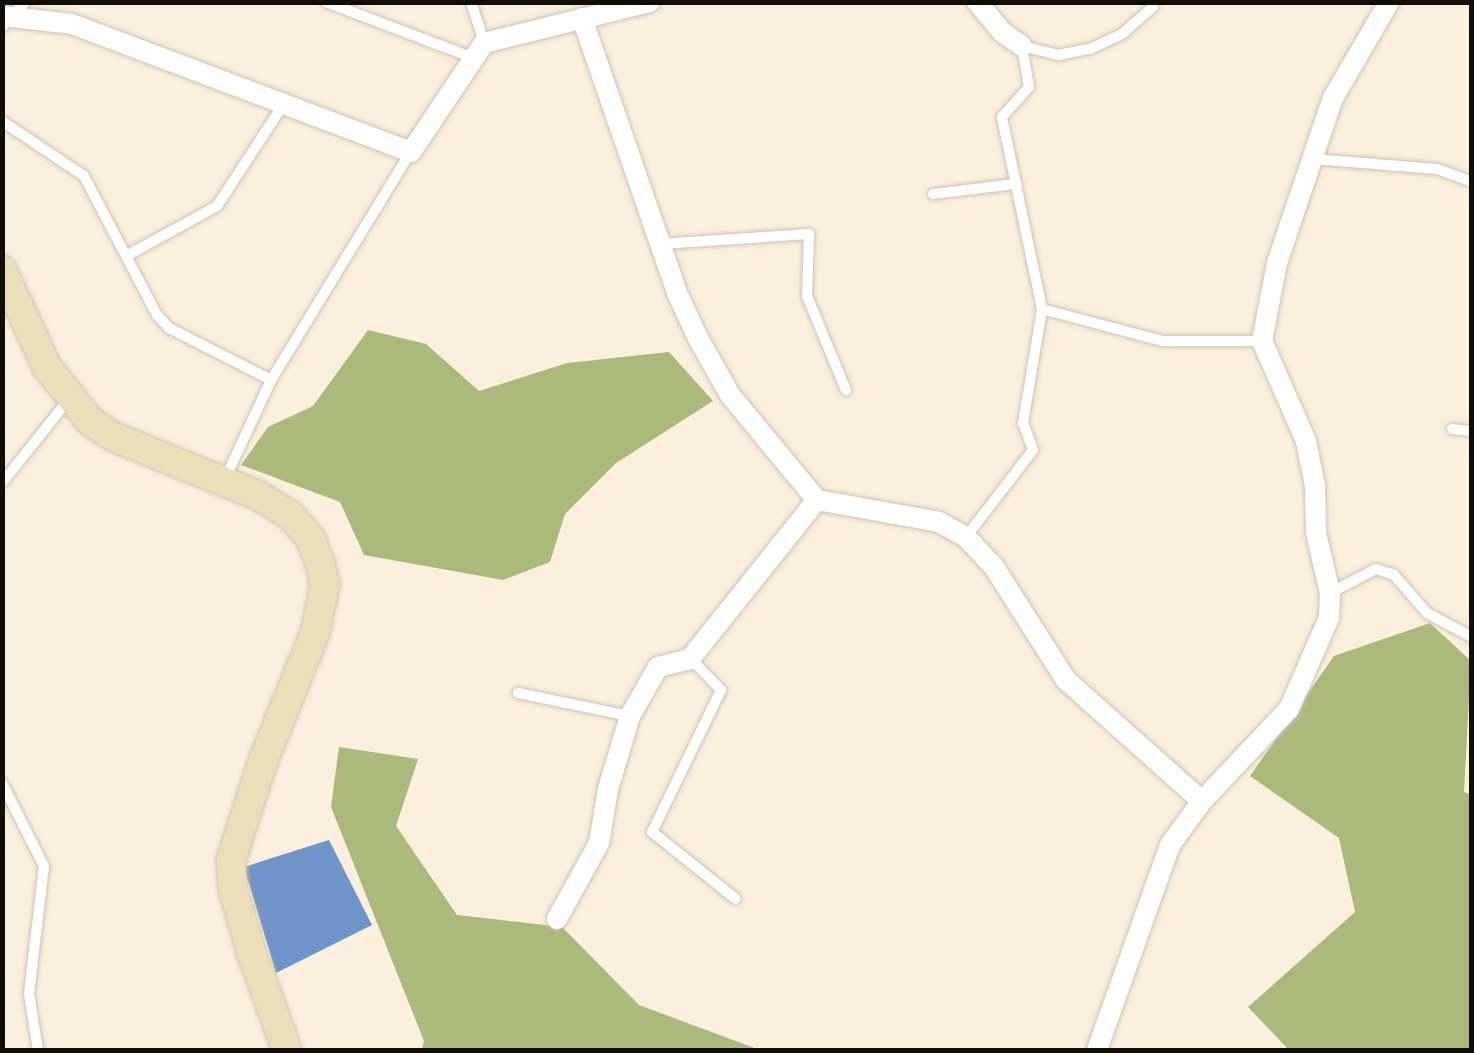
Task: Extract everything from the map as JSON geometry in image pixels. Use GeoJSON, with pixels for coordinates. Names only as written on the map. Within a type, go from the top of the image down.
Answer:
{"type":"FeatureCollection","features":[{"type":"Feature","properties":{"kind":"street"},"geometry":{"type":"LineString","coordinates":[[10,16],[72,24],[411,152],[477,50],[580,10],[650,2]]}},
{"type":"Feature","properties":{"kind":"street"},"geometry":{"type":"LineString","coordinates":[[977,2],[1002,32],[1022,46]]}},
{"type":"Feature","properties":{"kind":"street"},"geometry":{"type":"LineString","coordinates":[[1097,1050],[1160,866],[1202,800],[1289,709],[1330,618],[1330,592],[1316,533],[1315,486],[1306,440],[1262,341],[1277,263],[1332,98],[1390,2]]}},
{"type":"Feature","properties":{"kind":"street"},"geometry":{"type":"LineString","coordinates":[[580,10],[684,308],[730,395],[817,500],[939,522],[966,538],[994,567],[1066,680],[1202,800]]}},
{"type":"Feature","properties":{"kind":"street"},"geometry":{"type":"LineString","coordinates":[[2,270],[47,367],[69,399],[114,437],[259,496],[292,517],[310,538],[325,584],[315,633],[230,860],[233,888],[252,954],[287,1050]]}},
{"type":"Feature","properties":{"kind":"street"},"geometry":{"type":"LineString","coordinates":[[557,920],[600,843],[608,789],[630,716],[658,667],[690,658],[817,500]]}},
{"type":"Feature","properties":{"kind":"lane"},"geometry":{"type":"LineString","coordinates":[[326,2],[477,50],[472,2]]}},
{"type":"Feature","properties":{"kind":"lane"},"geometry":{"type":"LineString","coordinates":[[966,538],[1033,450],[1023,423],[1042,309],[1002,117],[1028,87],[1022,46],[1058,55],[1090,49],[1122,34],[1153,7]]}},
{"type":"Feature","properties":{"kind":"lane"},"geometry":{"type":"LineString","coordinates":[[128,255],[217,206],[284,104]]}},
{"type":"Feature","properties":{"kind":"lane"},"geometry":{"type":"LineString","coordinates":[[2,121],[84,176],[157,315],[168,328],[271,380]]}},
{"type":"Feature","properties":{"kind":"lane"},"geometry":{"type":"LineString","coordinates":[[224,482],[271,380],[411,152]]}},
{"type":"Feature","properties":{"kind":"lane"},"geometry":{"type":"LineString","coordinates":[[1312,159],[1437,169],[1472,182]]}},
{"type":"Feature","properties":{"kind":"lane"},"geometry":{"type":"LineString","coordinates":[[933,194],[1016,184]]}},
{"type":"Feature","properties":{"kind":"lane"},"geometry":{"type":"LineString","coordinates":[[660,244],[809,234],[807,296],[846,390]]}},
{"type":"Feature","properties":{"kind":"lane"},"geometry":{"type":"LineString","coordinates":[[1042,309],[1162,341],[1262,341]]}},
{"type":"Feature","properties":{"kind":"lane"},"geometry":{"type":"LineString","coordinates":[[2,482],[69,399]]}},
{"type":"Feature","properties":{"kind":"lane"},"geometry":{"type":"LineString","coordinates":[[1452,430],[1472,432]]}},
{"type":"Feature","properties":{"kind":"lane"},"geometry":{"type":"LineString","coordinates":[[1330,592],[1376,569],[1394,575],[1428,613],[1472,637]]}},
{"type":"Feature","properties":{"kind":"lane"},"geometry":{"type":"LineString","coordinates":[[690,658],[722,690],[652,832],[736,899]]}},
{"type":"Feature","properties":{"kind":"lane"},"geometry":{"type":"LineString","coordinates":[[518,694],[630,716]]}},
{"type":"Feature","properties":{"kind":"lane"},"geometry":{"type":"LineString","coordinates":[[2,783],[44,866],[30,994],[38,1050]]}},
{"type":"Feature","properties":{"kind":"green space"},"geometry":{"type":"Polygon","coordinates":[[[368,330],[426,344],[479,391],[567,363],[669,352],[713,401],[616,463],[565,514],[550,562],[503,580],[364,555],[340,502],[241,465],[268,427],[313,406],[368,330]]]}},
{"type":"Feature","properties":{"kind":"green space"},"geometry":{"type":"Polygon","coordinates":[[[1430,623],[1471,661],[1464,792],[1472,795],[1471,1050],[1289,1050],[1248,1007],[1355,912],[1339,838],[1250,776],[1334,656],[1430,623]]]}},
{"type":"Feature","properties":{"kind":"green space"},"geometry":{"type":"Polygon","coordinates":[[[339,747],[418,759],[396,826],[457,915],[562,927],[639,1005],[760,1050],[422,1050],[424,1041],[331,807],[339,747]]]}},
{"type":"Feature","properties":{"kind":"water"},"geometry":{"type":"Polygon","coordinates":[[[329,840],[372,925],[276,973],[244,867],[329,840]]]}}]}
